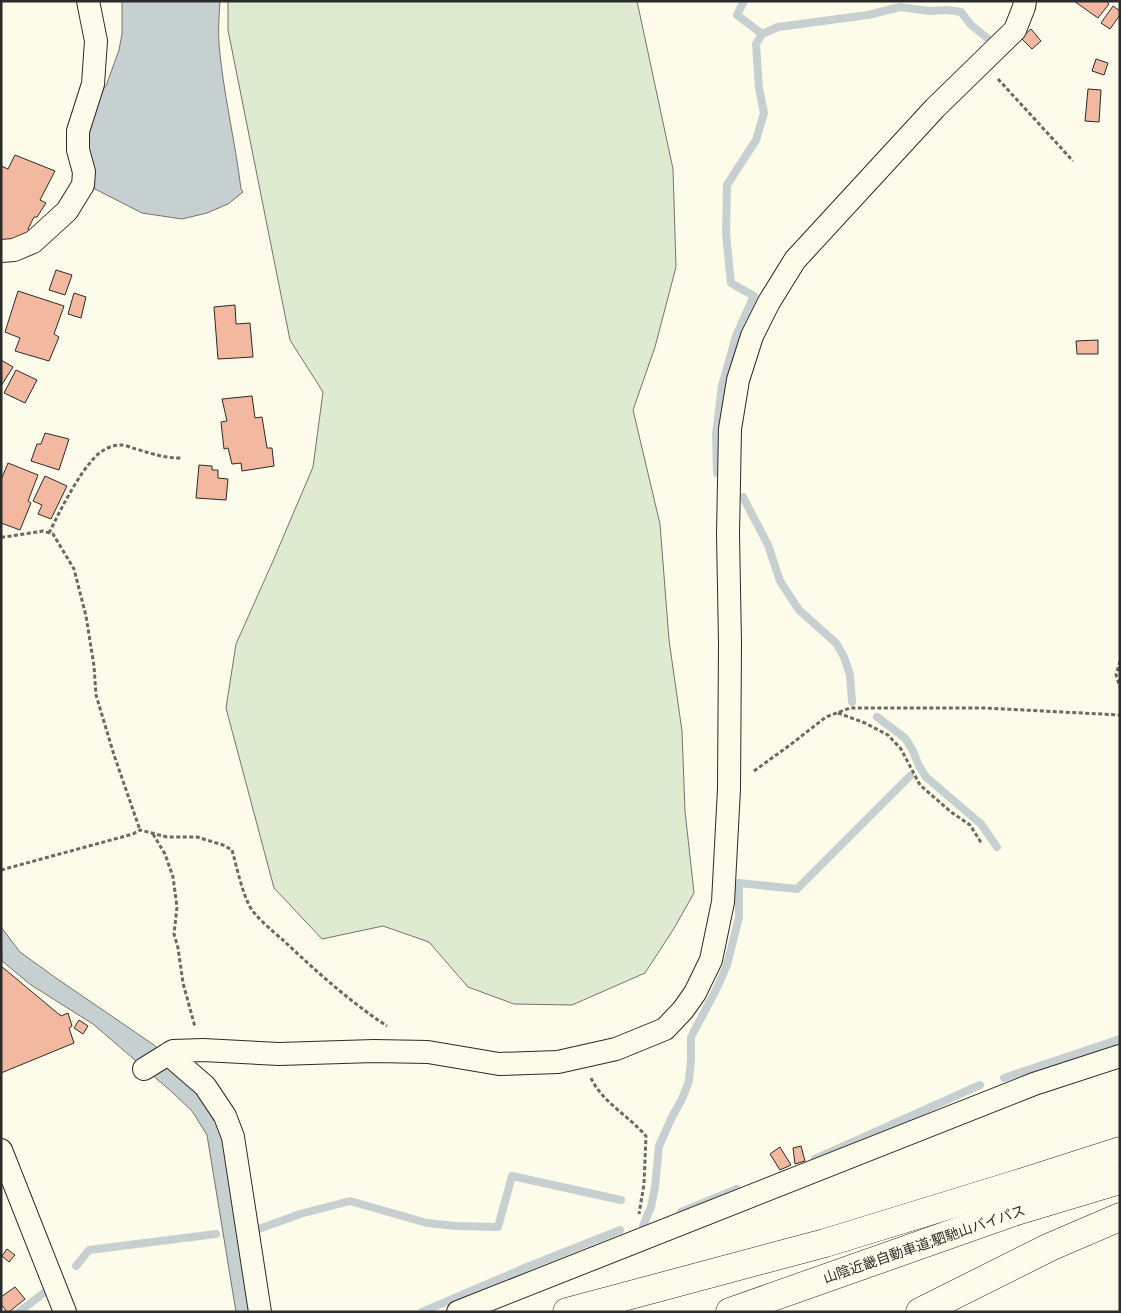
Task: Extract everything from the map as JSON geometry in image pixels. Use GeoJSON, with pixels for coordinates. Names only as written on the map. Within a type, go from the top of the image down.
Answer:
{"type":"FeatureCollection","features":[{"type":"Feature","properties":{"kind":"highway"},"geometry":{"type":"LineString","coordinates":[[567,1312],[825,1243],[1120,1151]]}},
{"type":"Feature","properties":{"kind":"highway","name":"山陰近畿自動車道;駟馳山バイパス"},"geometry":{"type":"LineString","coordinates":[[730,1312],[1016,1211],[1120,1180]]}},
{"type":"Feature","properties":{"kind":"highway","name":"山陰近畿自動車道;駟馳山バイパス"},"geometry":{"type":"LineString","coordinates":[[776,1312],[1020,1225],[1120,1185]]}},
{"type":"Feature","properties":{"kind":"highway"},"geometry":{"type":"LineString","coordinates":[[920,1312],[1050,1247],[1120,1217]]}},
{"type":"Feature","properties":{"kind":"street"},"geometry":{"type":"LineString","coordinates":[[1,250],[14,250],[33,242],[67,211],[83,185],[84,172],[78,150],[78,131],[93,84],[96,41],[88,1]]}},
{"type":"Feature","properties":{"kind":"street"},"geometry":{"type":"LineString","coordinates":[[144,1069],[173,1051],[202,1050],[279,1054],[374,1051],[428,1052],[499,1064],[558,1062],[616,1049],[666,1028],[683,1010],[695,993],[711,960],[723,902],[729,789],[730,643],[728,534],[730,429],[738,380],[752,336],[769,302],[795,260],[935,108],[1015,30],[1024,7],[1024,1]]}},
{"type":"Feature","properties":{"kind":"street"},"geometry":{"type":"LineString","coordinates":[[168,1054],[205,1086],[225,1116],[233,1137],[260,1312]]}},
{"type":"Feature","properties":{"kind":"street"},"geometry":{"type":"LineString","coordinates":[[458,1312],[1034,1084],[1120,1056]]}},
{"type":"Feature","properties":{"kind":"street"},"geometry":{"type":"LineString","coordinates":[[1,1150],[65,1312]]}},
{"type":"Feature","properties":{"kind":"path"},"geometry":{"type":"LineString","coordinates":[[982,62],[1074,161]]}},
{"type":"Feature","properties":{"kind":"path"},"geometry":{"type":"LineString","coordinates":[[49,533],[65,502],[90,462],[109,447],[123,445],[167,458],[181,458]]}},
{"type":"Feature","properties":{"kind":"path"},"geometry":{"type":"LineString","coordinates":[[1,536],[5,537],[43,530],[53,534],[74,570],[86,616],[94,666],[96,695],[140,830]]}},
{"type":"Feature","properties":{"kind":"path"},"geometry":{"type":"LineString","coordinates":[[1120,661],[1116,675],[1120,687]]}},
{"type":"Feature","properties":{"kind":"path"},"geometry":{"type":"LineString","coordinates":[[729,789],[826,717],[850,708],[985,708],[1120,715]]}},
{"type":"Feature","properties":{"kind":"path"},"geometry":{"type":"LineString","coordinates":[[837,713],[865,723],[888,735],[901,749],[920,785],[951,812],[970,825],[982,844]]}},
{"type":"Feature","properties":{"kind":"path"},"geometry":{"type":"LineString","coordinates":[[1,870],[133,834],[140,830],[167,837],[197,837],[223,845],[232,850],[250,906],[266,925],[341,991],[391,1029]]}},
{"type":"Feature","properties":{"kind":"path"},"geometry":{"type":"LineString","coordinates":[[152,833],[165,854],[173,877],[177,907],[174,934],[183,983],[202,1050]]}},
{"type":"Feature","properties":{"kind":"path"},"geometry":{"type":"LineString","coordinates":[[582,1057],[596,1087],[637,1125],[646,1136],[644,1184],[639,1213],[626,1245]]}},
{"type":"Feature","properties":{"kind":"green space"},"geometry":{"type":"Polygon","coordinates":[[[228,1],[637,1],[673,169],[676,267],[655,347],[633,410],[660,524],[669,640],[682,731],[685,811],[694,893],[645,973],[572,1005],[514,1004],[468,987],[429,942],[383,926],[322,939],[274,888],[226,708],[236,644],[313,467],[323,392],[290,340],[228,30],[228,1]]]}},
{"type":"Feature","properties":{"kind":"shaded area"},"geometry":{"type":"Polygon","coordinates":[[[122,1],[220,1],[219,44],[221,62],[243,192],[228,204],[207,213],[182,219],[142,213],[95,189],[85,155],[96,91],[98,95],[106,86],[119,50],[122,34],[122,1]]]}},
{"type":"Feature","properties":{"kind":"shaded area"},"geometry":{"type":"Polygon","coordinates":[[[1,927],[20,952],[154,1045],[179,1069],[221,1117],[256,1312],[236,1312],[207,1135],[192,1111],[93,1024],[31,985],[2,961],[1,927]]]}},
{"type":"Feature","properties":{"kind":"building"},"geometry":{"type":"Polygon","coordinates":[[[1074,1],[1106,1],[1109,4],[1098,18],[1074,1]]]}},
{"type":"Feature","properties":{"kind":"building"},"geometry":{"type":"Polygon","coordinates":[[[1113,6],[1120,11],[1120,15],[1110,29],[1101,23],[1113,6]]]}},
{"type":"Feature","properties":{"kind":"building"},"geometry":{"type":"Polygon","coordinates":[[[1031,29],[1041,41],[1032,49],[1021,38],[1031,29]]]}},
{"type":"Feature","properties":{"kind":"building"},"geometry":{"type":"Polygon","coordinates":[[[1096,59],[1108,63],[1104,75],[1092,71],[1096,59]]]}},
{"type":"Feature","properties":{"kind":"building"},"geometry":{"type":"Polygon","coordinates":[[[1088,89],[1101,90],[1099,122],[1085,121],[1088,89]]]}},
{"type":"Feature","properties":{"kind":"building"},"geometry":{"type":"Polygon","coordinates":[[[15,155],[55,171],[40,200],[46,203],[37,217],[34,217],[28,229],[31,236],[1,243],[1,166],[8,169],[15,155]]]}},
{"type":"Feature","properties":{"kind":"building"},"geometry":{"type":"Polygon","coordinates":[[[56,270],[72,275],[65,295],[49,290],[56,270]]]}},
{"type":"Feature","properties":{"kind":"building"},"geometry":{"type":"Polygon","coordinates":[[[18,291],[64,306],[54,334],[59,337],[49,361],[15,351],[20,338],[5,332],[18,291]]]}},
{"type":"Feature","properties":{"kind":"building"},"geometry":{"type":"Polygon","coordinates":[[[74,293],[86,297],[81,318],[68,314],[74,293]]]}},
{"type":"Feature","properties":{"kind":"building"},"geometry":{"type":"Polygon","coordinates":[[[235,305],[236,324],[250,323],[253,357],[218,359],[214,307],[235,305]]]}},
{"type":"Feature","properties":{"kind":"building"},"geometry":{"type":"Polygon","coordinates":[[[1098,340],[1098,354],[1077,354],[1076,341],[1098,340]]]}},
{"type":"Feature","properties":{"kind":"building"},"geometry":{"type":"Polygon","coordinates":[[[1,360],[13,367],[1,386],[1,360]]]}},
{"type":"Feature","properties":{"kind":"building"},"geometry":{"type":"Polygon","coordinates":[[[16,370],[37,380],[25,403],[4,393],[16,370]]]}},
{"type":"Feature","properties":{"kind":"building"},"geometry":{"type":"Polygon","coordinates":[[[252,396],[255,418],[262,417],[267,448],[272,448],[274,466],[242,471],[241,463],[232,464],[228,448],[224,449],[221,422],[227,421],[222,399],[252,396]]]}},
{"type":"Feature","properties":{"kind":"building"},"geometry":{"type":"Polygon","coordinates":[[[45,433],[69,439],[59,470],[31,461],[37,444],[41,444],[45,433]]]}},
{"type":"Feature","properties":{"kind":"building"},"geometry":{"type":"Polygon","coordinates":[[[8,463],[38,475],[28,501],[31,503],[20,530],[1,523],[1,480],[8,463]]]}},
{"type":"Feature","properties":{"kind":"building"},"geometry":{"type":"Polygon","coordinates":[[[199,465],[212,466],[212,470],[218,470],[218,478],[228,479],[226,500],[196,498],[199,465]]]}},
{"type":"Feature","properties":{"kind":"building"},"geometry":{"type":"Polygon","coordinates":[[[45,476],[67,486],[51,519],[38,514],[42,505],[33,501],[45,476]]]}},
{"type":"Feature","properties":{"kind":"building"},"geometry":{"type":"Polygon","coordinates":[[[1,966],[61,1016],[68,1013],[72,1026],[69,1028],[74,1043],[1,1073],[1,966]]]}},
{"type":"Feature","properties":{"kind":"building"},"geometry":{"type":"Polygon","coordinates":[[[79,1020],[88,1026],[83,1034],[74,1028],[79,1020]]]}},
{"type":"Feature","properties":{"kind":"building"},"geometry":{"type":"Polygon","coordinates":[[[801,1146],[805,1161],[795,1164],[793,1148],[801,1146]]]}},
{"type":"Feature","properties":{"kind":"building"},"geometry":{"type":"Polygon","coordinates":[[[780,1147],[791,1165],[780,1170],[770,1154],[780,1147]]]}},
{"type":"Feature","properties":{"kind":"building"},"geometry":{"type":"Polygon","coordinates":[[[7,1249],[15,1255],[9,1262],[2,1256],[7,1249]]]}},
{"type":"Feature","properties":{"kind":"building"},"geometry":{"type":"Polygon","coordinates":[[[15,1287],[25,1299],[7,1312],[1,1304],[1,1297],[15,1287]]]}},
{"type":"Feature","properties":{"kind":"waterway"},"geometry":{"type":"LineString","coordinates":[[744,1],[737,15],[762,34]]}},
{"type":"Feature","properties":{"kind":"waterway"},"geometry":{"type":"LineString","coordinates":[[717,473],[716,434],[722,386],[736,336],[754,296],[731,283],[726,234],[727,185],[756,140],[764,113],[759,88],[756,44],[762,34],[778,27],[868,15],[900,7],[929,11],[947,10],[961,12],[971,25],[992,42]]}},
{"type":"Feature","properties":{"kind":"waterway"},"geometry":{"type":"LineString","coordinates":[[743,497],[768,545],[780,581],[799,610],[836,643],[844,657],[850,675],[852,702]]}},
{"type":"Feature","properties":{"kind":"waterway"},"geometry":{"type":"LineString","coordinates":[[877,717],[905,738],[926,777],[981,824],[997,847]]}},
{"type":"Feature","properties":{"kind":"waterway"},"geometry":{"type":"LineString","coordinates":[[643,1226],[651,1207],[659,1146],[689,1081],[691,1037],[727,965],[739,917],[739,883],[797,889],[910,776]]}},
{"type":"Feature","properties":{"kind":"waterway"},"geometry":{"type":"LineString","coordinates":[[1004,1078],[1120,1039]]}},
{"type":"Feature","properties":{"kind":"waterway"},"geometry":{"type":"LineString","coordinates":[[815,1159],[980,1085]]}},
{"type":"Feature","properties":{"kind":"waterway"},"geometry":{"type":"LineString","coordinates":[[256,1230],[300,1214],[350,1201],[427,1223],[498,1227],[512,1176],[621,1200]]}},
{"type":"Feature","properties":{"kind":"waterway"},"geometry":{"type":"LineString","coordinates":[[681,1212],[737,1189]]}},
{"type":"Feature","properties":{"kind":"waterway"},"geometry":{"type":"LineString","coordinates":[[422,1312],[620,1230]]}},
{"type":"Feature","properties":{"kind":"waterway"},"geometry":{"type":"LineString","coordinates":[[76,1266],[89,1250],[216,1234]]}},
{"type":"Feature","properties":{"kind":"waterway"},"geometry":{"type":"LineString","coordinates":[[19,1312],[45,1292]]}}]}
